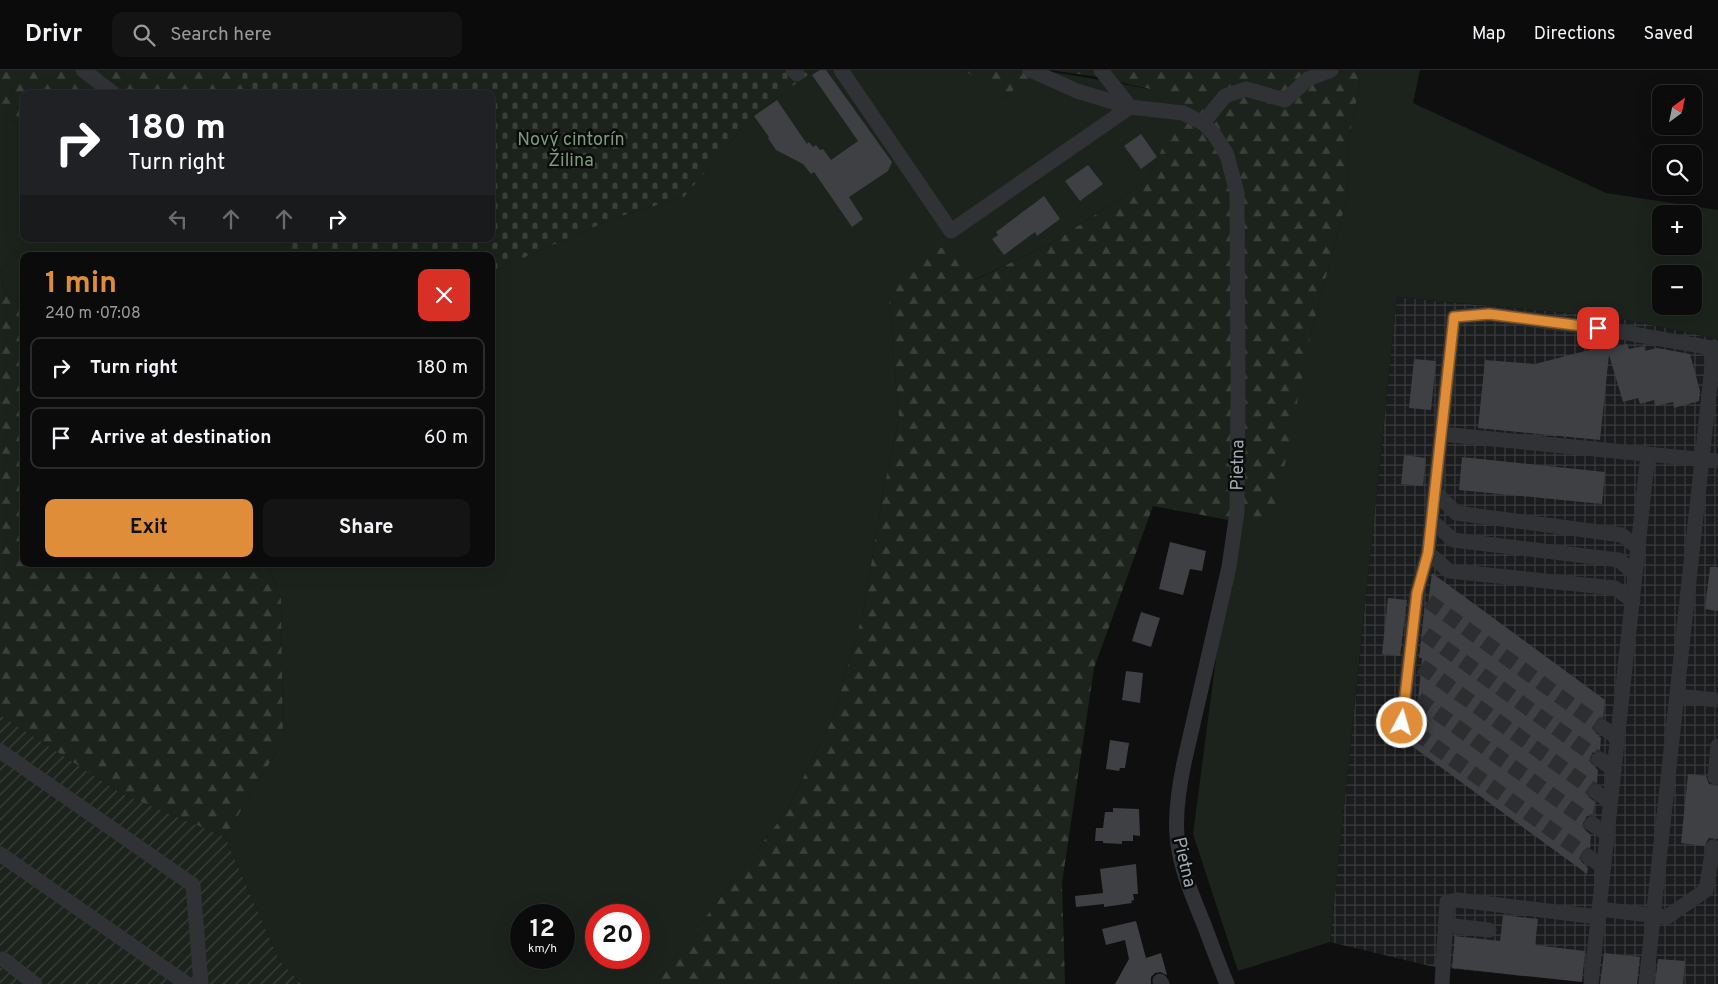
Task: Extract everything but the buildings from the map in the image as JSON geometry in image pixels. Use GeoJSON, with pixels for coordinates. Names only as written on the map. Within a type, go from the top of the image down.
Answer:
{"type":"FeatureCollection","features":[{"type":"Feature","properties":{"kind":"street"},"geometry":{"type":"LineString","coordinates":[[83,70],[109,90]]}},
{"type":"Feature","properties":{"kind":"street"},"geometry":{"type":"LineString","coordinates":[[841,70],[952,231],[1130,107],[1101,70]]}},
{"type":"Feature","properties":{"kind":"street"},"geometry":{"type":"LineString","coordinates":[[1203,123],[1225,96],[1246,90],[1285,100],[1308,79],[1331,70]]}},
{"type":"Feature","properties":{"kind":"street","name":"Pietna"},"geometry":{"type":"LineString","coordinates":[[1032,71],[1077,91],[1130,107],[1183,113],[1203,123],[1214,134],[1227,155],[1237,193],[1237,512],[1229,567],[1179,789],[1177,836],[1180,859],[1193,898],[1227,984]]}},
{"type":"Feature","properties":{"kind":"street"},"geometry":{"type":"LineString","coordinates":[[1415,732],[1402,723],[1412,694],[1454,317],[1489,314],[1616,331],[1716,348],[1701,459],[1646,984]]}},
{"type":"Feature","properties":{"kind":"street"},"geometry":{"type":"LineString","coordinates":[[1441,434],[1718,461]]}},
{"type":"Feature","properties":{"kind":"street"},"geometry":{"type":"LineString","coordinates":[[1590,984],[1648,454]]}},
{"type":"Feature","properties":{"kind":"street"},"geometry":{"type":"LineString","coordinates":[[1435,492],[1456,513],[1622,535],[1638,548]]}},
{"type":"Feature","properties":{"kind":"street"},"geometry":{"type":"LineString","coordinates":[[1431,520],[1453,540],[1619,560],[1635,574]]}},
{"type":"Feature","properties":{"kind":"street"},"geometry":{"type":"LineString","coordinates":[[1428,553],[1449,571],[1615,588],[1633,601]]}},
{"type":"Feature","properties":{"kind":"street"},"geometry":{"type":"LineString","coordinates":[[1676,696],[1718,700]]}},
{"type":"Feature","properties":{"kind":"street"},"geometry":{"type":"LineString","coordinates":[[1602,726],[1618,738]]}},
{"type":"Feature","properties":{"kind":"street"},"geometry":{"type":"LineString","coordinates":[[1714,777],[1718,746]]}},
{"type":"Feature","properties":{"kind":"street"},"geometry":{"type":"LineString","coordinates":[[0,751],[193,885],[202,984]]}},
{"type":"Feature","properties":{"kind":"street"},"geometry":{"type":"LineString","coordinates":[[1599,759],[1614,770]]}},
{"type":"Feature","properties":{"kind":"street"},"geometry":{"type":"LineString","coordinates":[[1596,792],[1610,802]]}},
{"type":"Feature","properties":{"kind":"street"},"geometry":{"type":"LineString","coordinates":[[1592,824],[1606,834]]}},
{"type":"Feature","properties":{"kind":"street"},"geometry":{"type":"LineString","coordinates":[[1442,984],[1447,902],[1458,900],[1598,913],[1667,917],[1706,890],[1713,847]]}},
{"type":"Feature","properties":{"kind":"street"},"geometry":{"type":"LineString","coordinates":[[0,854],[187,984]]}},
{"type":"Feature","properties":{"kind":"street"},"geometry":{"type":"LineString","coordinates":[[1589,857],[1603,867]]}},
{"type":"Feature","properties":{"kind":"street"},"geometry":{"type":"LineString","coordinates":[[1446,925],[1488,930]]}},
{"type":"Feature","properties":{"kind":"street"},"geometry":{"type":"LineString","coordinates":[[4,959],[35,984]]}},
{"type":"Feature","properties":{"kind":"shaded area"},"geometry":{"type":"Polygon","coordinates":[[[1397,297],[1618,318],[1718,339],[1718,984],[1603,984],[1443,968],[1330,942],[1397,297]]]}},
{"type":"Feature","properties":{"kind":"green space"},"geometry":{"type":"Polygon","coordinates":[[[0,70],[240,70],[245,90],[20,90],[20,124],[0,115],[0,70]]]}},
{"type":"Feature","properties":{"kind":"green space","name":"Nový cintorín Žilina"},"geometry":{"type":"Polygon","coordinates":[[[240,70],[815,70],[754,114],[684,197],[615,218],[495,270],[495,252],[285,252],[282,242],[495,242],[495,90],[245,90],[240,70]]]}},
{"type":"Feature","properties":{"kind":"green space"},"geometry":{"type":"Polygon","coordinates":[[[815,70],[964,70],[1002,99],[1039,71],[1086,77],[1187,96],[1147,181],[1052,243],[974,280],[955,251],[889,300],[899,419],[882,497],[864,609],[833,718],[786,812],[663,973],[648,984],[302,984],[279,960],[225,837],[283,741],[281,599],[269,567],[495,567],[495,270],[615,218],[684,197],[754,114],[815,70]]]}},
{"type":"Feature","properties":{"kind":"green space"},"geometry":{"type":"Polygon","coordinates":[[[964,70],[1040,70],[1002,99],[964,70]]]}},
{"type":"Feature","properties":{"kind":"green space"},"geometry":{"type":"Polygon","coordinates":[[[1050,70],[1357,70],[1360,83],[1349,138],[1347,198],[1311,333],[1275,514],[1234,521],[1153,506],[1094,668],[1062,883],[1065,984],[648,984],[663,973],[786,812],[833,718],[864,609],[882,497],[899,419],[889,300],[906,265],[930,245],[955,251],[975,280],[1052,243],[1147,181],[1186,97],[1092,76],[1050,70]]]}},
{"type":"Feature","properties":{"kind":"green space"},"geometry":{"type":"Polygon","coordinates":[[[1357,70],[1420,70],[1413,103],[1606,193],[1685,205],[1652,205],[1652,255],[1702,255],[1702,208],[1718,210],[1718,339],[1618,318],[1397,297],[1330,942],[1238,971],[1193,834],[1234,521],[1311,333],[1347,198],[1349,138],[1360,83],[1357,70]]]}},
{"type":"Feature","properties":{"kind":"green space"},"geometry":{"type":"Polygon","coordinates":[[[0,115],[20,124],[20,242],[282,242],[285,252],[20,252],[20,305],[4,293],[0,268],[0,115]]]}},
{"type":"Feature","properties":{"kind":"green space"},"geometry":{"type":"Polygon","coordinates":[[[0,268],[4,293],[20,305],[20,567],[269,567],[281,599],[283,741],[225,837],[122,794],[0,715],[0,268]]]}},
{"type":"Feature","properties":{"kind":"green space"},"geometry":{"type":"Polygon","coordinates":[[[0,715],[122,794],[225,837],[279,960],[302,984],[0,984],[0,715]]]}},
{"type":"Feature","properties":{"kind":"tunnel"},"geometry":{"type":"LineString","coordinates":[[1428,601],[1602,727]]}},
{"type":"Feature","properties":{"kind":"tunnel"},"geometry":{"type":"LineString","coordinates":[[1425,634],[1599,759]]}},
{"type":"Feature","properties":{"kind":"tunnel"},"geometry":{"type":"LineString","coordinates":[[1421,666],[1596,792]]}},
{"type":"Feature","properties":{"kind":"tunnel"},"geometry":{"type":"LineString","coordinates":[[1418,699],[1592,824]]}},
{"type":"Feature","properties":{"kind":"tunnel"},"geometry":{"type":"LineString","coordinates":[[1415,732],[1589,857]]}},
{"type":"Feature","properties":{"kind":"route"},"geometry":{"type":"LineString","coordinates":[[1402,723],[1417,593],[1428,553],[1454,317],[1489,314],[1598,328]]}}]}
